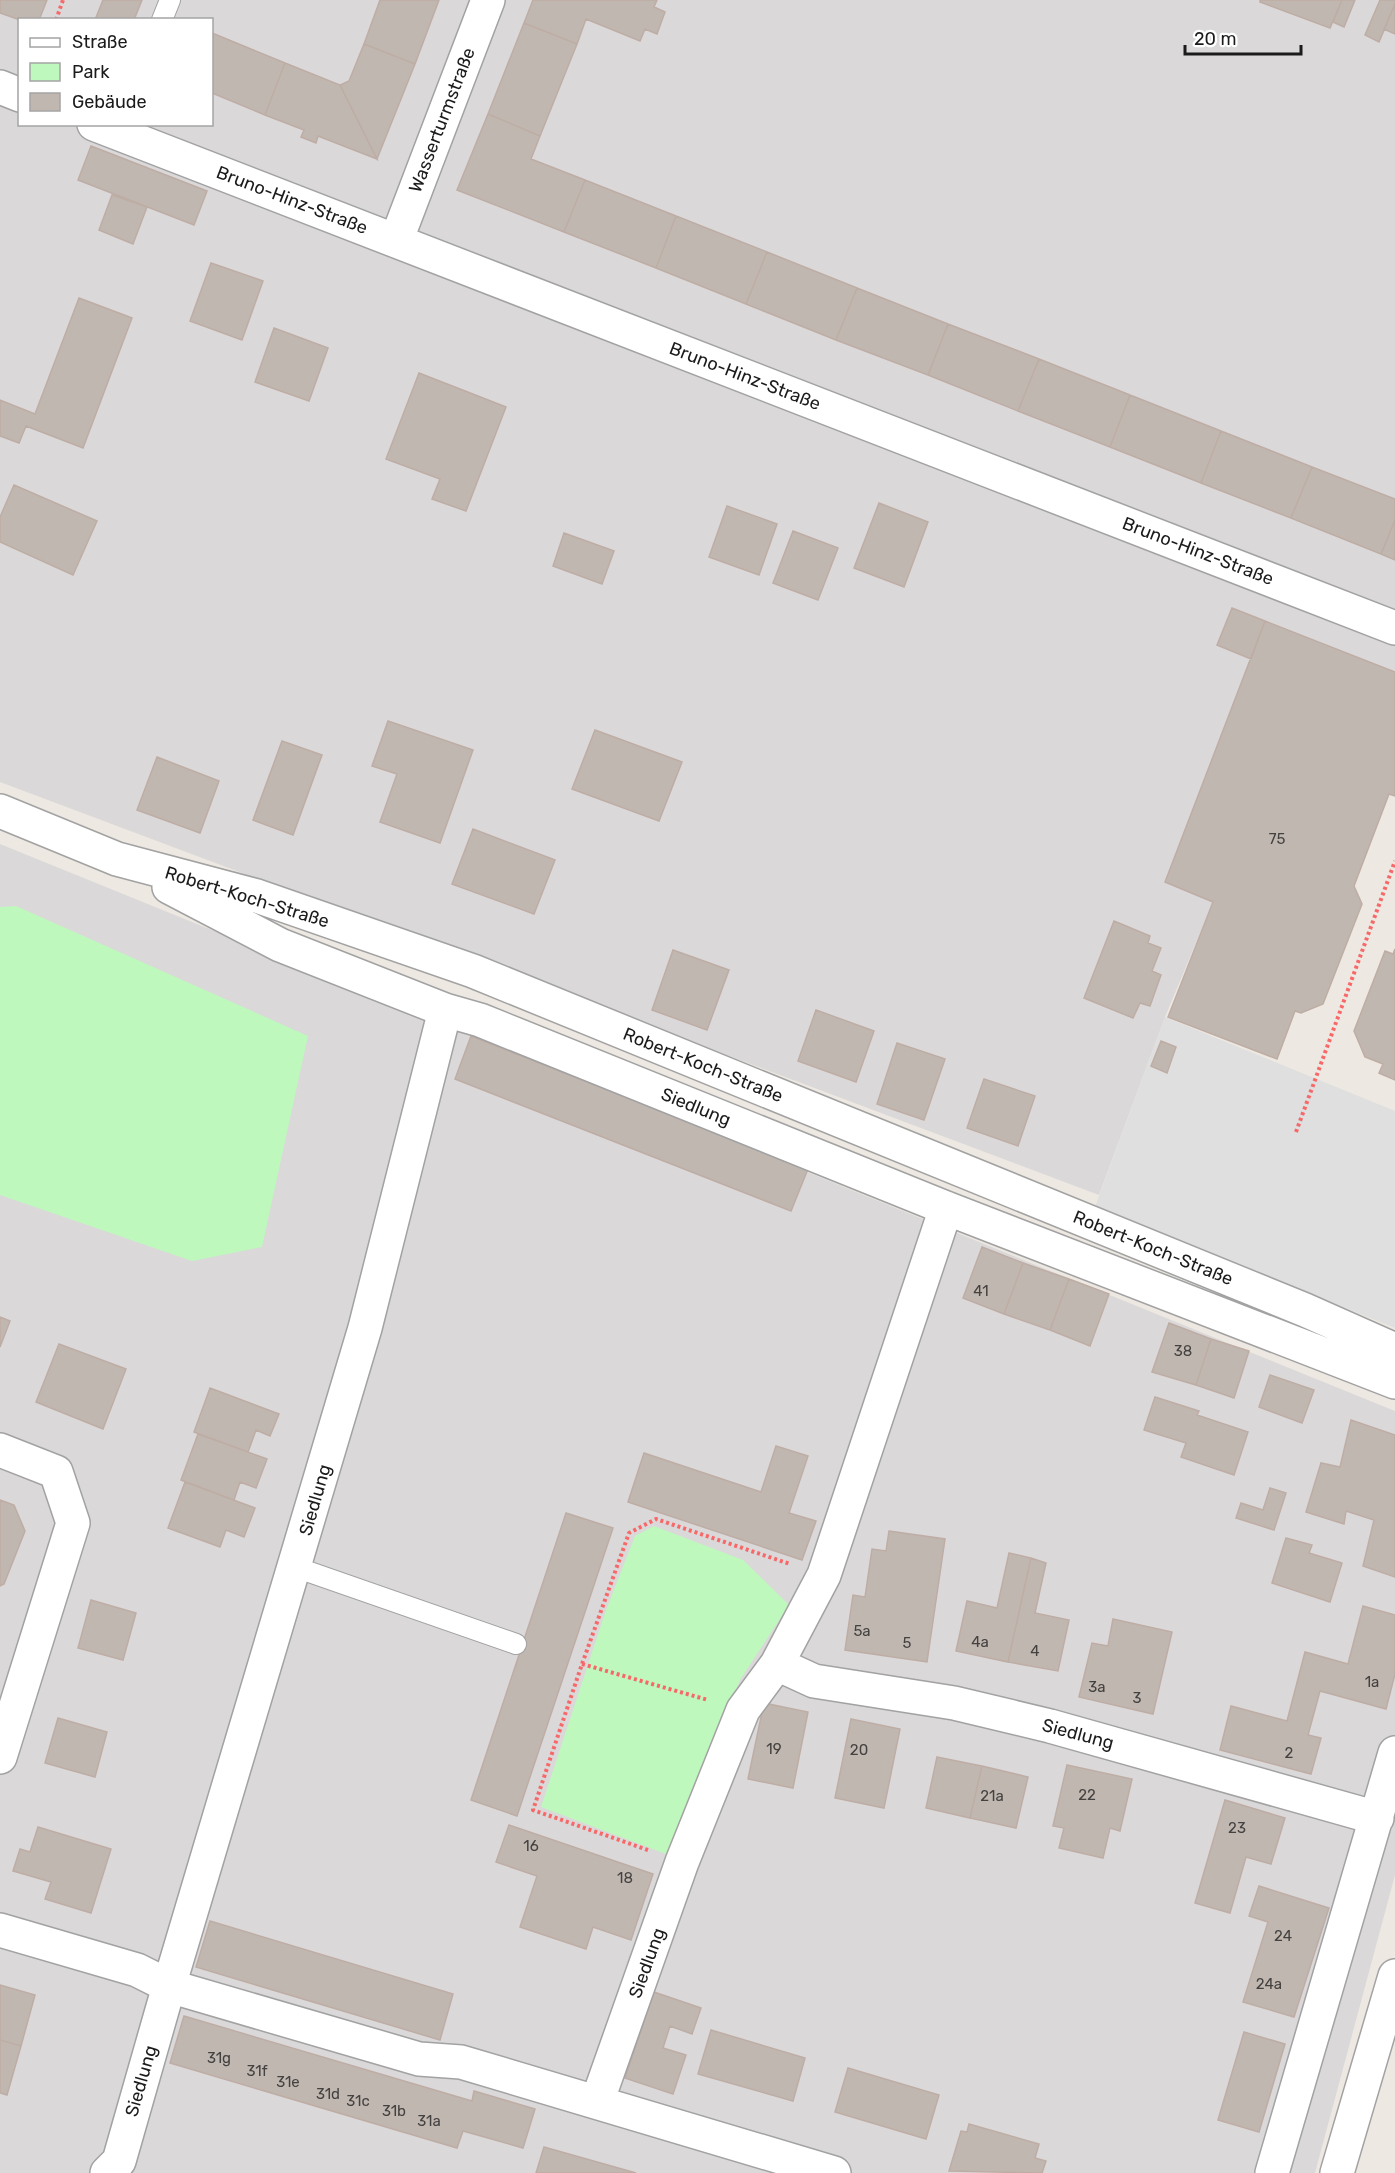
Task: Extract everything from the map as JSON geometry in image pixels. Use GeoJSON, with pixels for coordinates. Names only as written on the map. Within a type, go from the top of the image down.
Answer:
{"type":"FeatureCollection","features":[{"type":"Feature","properties":{"kind":"street","name":"Wasserturmstraße"},"geometry":{"type":"LineString","coordinates":[[396,240],[489,0]]}},
{"type":"Feature","properties":{"kind":"street"},"geometry":{"type":"LineString","coordinates":[[0,87],[18,94]]}},
{"type":"Feature","properties":{"kind":"street","name":"Bruno-Hinz-Straße"},"geometry":{"type":"LineString","coordinates":[[112,128],[1395,628]]}},
{"type":"Feature","properties":{"kind":"street","name":"Robert-Koch-Straße"},"geometry":{"type":"LineString","coordinates":[[0,811],[117,860],[257,897],[472,971],[1305,1310],[1374,1352]]}},
{"type":"Feature","properties":{"kind":"street","name":"Siedlung"},"geometry":{"type":"LineString","coordinates":[[117,860],[280,945],[445,1010],[491,1025],[946,1208],[1374,1352],[1395,1382]]}},
{"type":"Feature","properties":{"kind":"street","name":"Siedlung"},"geometry":{"type":"LineString","coordinates":[[107,2173],[119,2161],[365,1328],[445,1010]]}},
{"type":"Feature","properties":{"kind":"street","name":"Siedlung"},"geometry":{"type":"LineString","coordinates":[[597,2102],[682,1862],[743,1710],[777,1664],[824,1575],[946,1208]]}},
{"type":"Feature","properties":{"kind":"street"},"geometry":{"type":"LineString","coordinates":[[0,1450],[56,1472],[73,1523],[0,1757]]}},
{"type":"Feature","properties":{"kind":"street","name":"Siedlung"},"geometry":{"type":"LineString","coordinates":[[777,1664],[814,1681],[965,1705],[1050,1726],[1377,1818]]}},
{"type":"Feature","properties":{"kind":"street"},"geometry":{"type":"LineString","coordinates":[[1272,2173],[1395,1753]]}},
{"type":"Feature","properties":{"kind":"street"},"geometry":{"type":"LineString","coordinates":[[0,1930],[137,1970],[169,1986],[419,2059],[461,2062],[834,2173]]}},
{"type":"Feature","properties":{"kind":"street"},"geometry":{"type":"LineString","coordinates":[[1337,2173],[1395,1976]]}},
{"type":"Feature","properties":{"kind":"lane"},"geometry":{"type":"LineString","coordinates":[[163,18],[170,0]]}},
{"type":"Feature","properties":{"kind":"lane"},"geometry":{"type":"LineString","coordinates":[[295,1567],[516,1644]]}},
{"type":"Feature","properties":{"kind":"path"},"geometry":{"type":"LineString","coordinates":[[57,18],[63,0]]}},
{"type":"Feature","properties":{"kind":"path"},"geometry":{"type":"LineString","coordinates":[[1296,1132],[1395,861]]}},
{"type":"Feature","properties":{"kind":"path"},"geometry":{"type":"LineString","coordinates":[[682,1862],[533,1810],[629,1533],[656,1519],[824,1575]]}},
{"type":"Feature","properties":{"kind":"path"},"geometry":{"type":"LineString","coordinates":[[582,1664],[743,1710]]}},
{"type":"Feature","properties":{"kind":"shaded area"},"geometry":{"type":"Polygon","coordinates":[[[0,0],[1395,0],[1395,672],[1251,659],[1165,882],[1213,902],[1165,1017],[1099,1195],[0,782],[0,0]]]}},
{"type":"Feature","properties":{"kind":"shaded area"},"geometry":{"type":"Polygon","coordinates":[[[0,844],[1395,1411],[1395,1875],[1315,2173],[0,2173],[0,844]]]}},
{"type":"Feature","properties":{"kind":"shaded area"},"geometry":{"type":"Polygon","coordinates":[[[1165,1017],[1395,1111],[1395,1328],[1095,1207],[1165,1017]]]}},
{"type":"Feature","properties":{"kind":"green space"},"geometry":{"type":"Polygon","coordinates":[[[16,906],[308,1036],[262,1247],[192,1261],[0,1195],[0,907],[16,906]]]}},
{"type":"Feature","properties":{"kind":"green space"},"geometry":{"type":"Polygon","coordinates":[[[654,1526],[743,1560],[789,1605],[740,1680],[683,1823],[674,1857],[541,1807],[606,1610],[635,1536],[654,1526]]]}},
{"type":"Feature","properties":{"kind":"building"},"geometry":{"type":"Polygon","coordinates":[[[0,0],[47,0],[40,18],[18,19],[0,13],[0,0]]]}},
{"type":"Feature","properties":{"kind":"building"},"geometry":{"type":"Polygon","coordinates":[[[103,0],[142,0],[135,18],[96,18],[103,0]]]}},
{"type":"Feature","properties":{"kind":"building"},"geometry":{"type":"Polygon","coordinates":[[[380,0],[439,0],[415,64],[364,44],[380,0]]]}},
{"type":"Feature","properties":{"kind":"building"},"geometry":{"type":"Polygon","coordinates":[[[533,0],[657,0],[654,7],[665,12],[657,34],[645,29],[640,41],[586,19],[577,44],[524,23],[533,0]]]}},
{"type":"Feature","properties":{"kind":"building"},"geometry":{"type":"Polygon","coordinates":[[[1260,0],[1342,0],[1330,28],[1260,2],[1260,0]]]}},
{"type":"Feature","properties":{"kind":"building"},"geometry":{"type":"Polygon","coordinates":[[[1342,0],[1355,0],[1344,27],[1333,22],[1342,0]]]}},
{"type":"Feature","properties":{"kind":"building"},"geometry":{"type":"Polygon","coordinates":[[[1380,0],[1395,0],[1395,4],[1379,42],[1365,35],[1380,0]]]}},
{"type":"Feature","properties":{"kind":"building"},"geometry":{"type":"Polygon","coordinates":[[[1395,4],[1395,34],[1384,29],[1395,4]]]}},
{"type":"Feature","properties":{"kind":"building"},"geometry":{"type":"Polygon","coordinates":[[[524,23],[577,44],[540,136],[488,114],[524,23]]]}},
{"type":"Feature","properties":{"kind":"building"},"geometry":{"type":"Polygon","coordinates":[[[213,33],[285,63],[265,115],[213,93],[213,33]]]}},
{"type":"Feature","properties":{"kind":"building"},"geometry":{"type":"Polygon","coordinates":[[[364,44],[415,64],[377,159],[340,85],[349,81],[364,44]]]}},
{"type":"Feature","properties":{"kind":"building"},"geometry":{"type":"Polygon","coordinates":[[[285,63],[340,85],[377,159],[318,136],[316,143],[301,137],[304,130],[265,115],[285,63]]]}},
{"type":"Feature","properties":{"kind":"building"},"geometry":{"type":"Polygon","coordinates":[[[488,114],[540,136],[531,159],[585,180],[564,232],[457,190],[488,114]]]}},
{"type":"Feature","properties":{"kind":"building"},"geometry":{"type":"Polygon","coordinates":[[[91,146],[207,191],[194,225],[78,180],[91,146]]]}},
{"type":"Feature","properties":{"kind":"building"},"geometry":{"type":"Polygon","coordinates":[[[585,180],[676,216],[656,268],[564,232],[585,180]]]}},
{"type":"Feature","properties":{"kind":"building"},"geometry":{"type":"Polygon","coordinates":[[[112,195],[147,207],[133,244],[99,230],[112,195]]]}},
{"type":"Feature","properties":{"kind":"building"},"geometry":{"type":"Polygon","coordinates":[[[676,216],[767,252],[746,304],[656,268],[676,216]]]}},
{"type":"Feature","properties":{"kind":"building"},"geometry":{"type":"Polygon","coordinates":[[[767,252],[857,288],[836,340],[746,304],[767,252]]]}},
{"type":"Feature","properties":{"kind":"building"},"geometry":{"type":"Polygon","coordinates":[[[211,263],[263,281],[242,340],[190,321],[211,263]]]}},
{"type":"Feature","properties":{"kind":"building"},"geometry":{"type":"Polygon","coordinates":[[[857,288],[948,324],[928,375],[836,340],[857,288]]]}},
{"type":"Feature","properties":{"kind":"building"},"geometry":{"type":"Polygon","coordinates":[[[79,298],[132,318],[83,448],[26,426],[19,443],[0,436],[0,400],[35,414],[79,298]]]}},
{"type":"Feature","properties":{"kind":"building"},"geometry":{"type":"Polygon","coordinates":[[[948,324],[1039,359],[1018,411],[928,375],[948,324]]]}},
{"type":"Feature","properties":{"kind":"building"},"geometry":{"type":"Polygon","coordinates":[[[274,328],[328,348],[309,401],[255,382],[274,328]]]}},
{"type":"Feature","properties":{"kind":"building"},"geometry":{"type":"Polygon","coordinates":[[[1039,359],[1130,395],[1110,447],[1018,411],[1039,359]]]}},
{"type":"Feature","properties":{"kind":"building"},"geometry":{"type":"Polygon","coordinates":[[[419,373],[506,407],[466,511],[432,499],[440,479],[386,459],[419,373]]]}},
{"type":"Feature","properties":{"kind":"building"},"geometry":{"type":"Polygon","coordinates":[[[1130,395],[1221,431],[1201,483],[1110,447],[1130,395]]]}},
{"type":"Feature","properties":{"kind":"building"},"geometry":{"type":"Polygon","coordinates":[[[1221,431],[1312,467],[1291,518],[1201,483],[1221,431]]]}},
{"type":"Feature","properties":{"kind":"building"},"geometry":{"type":"Polygon","coordinates":[[[1312,467],[1395,499],[1395,520],[1381,554],[1291,518],[1312,467]]]}},
{"type":"Feature","properties":{"kind":"building"},"geometry":{"type":"Polygon","coordinates":[[[14,485],[97,521],[73,575],[0,542],[0,517],[14,485]]]}},
{"type":"Feature","properties":{"kind":"building"},"geometry":{"type":"Polygon","coordinates":[[[879,503],[928,522],[904,587],[854,568],[879,503]]]}},
{"type":"Feature","properties":{"kind":"building"},"geometry":{"type":"Polygon","coordinates":[[[727,506],[777,524],[759,575],[709,557],[727,506]]]}},
{"type":"Feature","properties":{"kind":"building"},"geometry":{"type":"Polygon","coordinates":[[[1395,520],[1395,560],[1381,554],[1395,520]]]}},
{"type":"Feature","properties":{"kind":"building"},"geometry":{"type":"Polygon","coordinates":[[[793,531],[838,548],[818,600],[773,583],[793,531]]]}},
{"type":"Feature","properties":{"kind":"building"},"geometry":{"type":"Polygon","coordinates":[[[564,533],[614,551],[602,584],[553,566],[564,533]]]}},
{"type":"Feature","properties":{"kind":"building"},"geometry":{"type":"Polygon","coordinates":[[[1232,608],[1265,621],[1251,659],[1217,645],[1232,608]]]}},
{"type":"Feature","properties":{"kind":"building"},"geometry":{"type":"Polygon","coordinates":[[[1265,621],[1395,672],[1395,796],[1389,794],[1354,886],[1362,904],[1323,1004],[1301,1013],[1295,1011],[1277,1059],[1168,1017],[1213,902],[1165,882],[1265,621]]]}},
{"type":"Feature","properties":{"kind":"building"},"geometry":{"type":"Polygon","coordinates":[[[388,721],[473,750],[440,843],[380,822],[397,774],[372,766],[388,721]]]}},
{"type":"Feature","properties":{"kind":"building"},"geometry":{"type":"Polygon","coordinates":[[[595,730],[682,762],[659,821],[572,789],[595,730]]]}},
{"type":"Feature","properties":{"kind":"building"},"geometry":{"type":"Polygon","coordinates":[[[282,741],[322,755],[293,835],[253,820],[282,741]]]}},
{"type":"Feature","properties":{"kind":"building"},"geometry":{"type":"Polygon","coordinates":[[[157,757],[219,781],[200,833],[137,810],[157,757]]]}},
{"type":"Feature","properties":{"kind":"building"},"geometry":{"type":"Polygon","coordinates":[[[473,829],[555,860],[534,914],[452,884],[473,829]]]}},
{"type":"Feature","properties":{"kind":"building"},"geometry":{"type":"Polygon","coordinates":[[[1114,921],[1150,936],[1148,943],[1161,948],[1152,971],[1161,975],[1150,1006],[1140,1003],[1133,1018],[1084,998],[1114,921]]]}},
{"type":"Feature","properties":{"kind":"building"},"geometry":{"type":"Polygon","coordinates":[[[1395,949],[1395,1080],[1379,1073],[1383,1064],[1365,1057],[1354,1031],[1385,951],[1393,954],[1395,949]]]}},
{"type":"Feature","properties":{"kind":"building"},"geometry":{"type":"Polygon","coordinates":[[[673,950],[729,970],[707,1030],[652,1010],[673,950]]]}},
{"type":"Feature","properties":{"kind":"building"},"geometry":{"type":"Polygon","coordinates":[[[816,1010],[874,1031],[856,1082],[798,1061],[816,1010]]]}},
{"type":"Feature","properties":{"kind":"building"},"geometry":{"type":"Polygon","coordinates":[[[471,1036],[808,1169],[791,1211],[455,1079],[471,1036]]]}},
{"type":"Feature","properties":{"kind":"building"},"geometry":{"type":"Polygon","coordinates":[[[1161,1041],[1176,1047],[1167,1073],[1151,1066],[1161,1041]]]}},
{"type":"Feature","properties":{"kind":"building"},"geometry":{"type":"Polygon","coordinates":[[[897,1043],[945,1059],[924,1120],[877,1104],[897,1043]]]}},
{"type":"Feature","properties":{"kind":"building"},"geometry":{"type":"Polygon","coordinates":[[[984,1079],[1035,1096],[1018,1146],[967,1128],[984,1079]]]}},
{"type":"Feature","properties":{"kind":"building"},"geometry":{"type":"Polygon","coordinates":[[[982,1247],[1023,1263],[1004,1314],[963,1298],[982,1247]]]}},
{"type":"Feature","properties":{"kind":"building"},"geometry":{"type":"Polygon","coordinates":[[[1023,1263],[1069,1279],[1050,1330],[1004,1314],[1023,1263]]]}},
{"type":"Feature","properties":{"kind":"building"},"geometry":{"type":"Polygon","coordinates":[[[1069,1279],[1109,1294],[1090,1346],[1050,1330],[1069,1279]]]}},
{"type":"Feature","properties":{"kind":"building"},"geometry":{"type":"Polygon","coordinates":[[[0,1317],[10,1321],[0,1347],[0,1317]]]}},
{"type":"Feature","properties":{"kind":"building"},"geometry":{"type":"Polygon","coordinates":[[[1169,1323],[1211,1339],[1196,1385],[1152,1372],[1169,1323]]]}},
{"type":"Feature","properties":{"kind":"building"},"geometry":{"type":"Polygon","coordinates":[[[1211,1339],[1249,1351],[1234,1398],[1196,1385],[1211,1339]]]}},
{"type":"Feature","properties":{"kind":"building"},"geometry":{"type":"Polygon","coordinates":[[[59,1344],[126,1369],[103,1429],[36,1402],[59,1344]]]}},
{"type":"Feature","properties":{"kind":"building"},"geometry":{"type":"Polygon","coordinates":[[[1270,1375],[1314,1390],[1302,1423],[1259,1407],[1270,1375]]]}},
{"type":"Feature","properties":{"kind":"building"},"geometry":{"type":"Polygon","coordinates":[[[210,1388],[279,1414],[270,1436],[256,1430],[248,1452],[194,1432],[210,1388]]]}},
{"type":"Feature","properties":{"kind":"building"},"geometry":{"type":"Polygon","coordinates":[[[1155,1397],[1199,1411],[1197,1415],[1248,1432],[1234,1475],[1181,1457],[1186,1443],[1144,1430],[1155,1397]]]}},
{"type":"Feature","properties":{"kind":"building"},"geometry":{"type":"Polygon","coordinates":[[[1351,1420],[1395,1435],[1395,1577],[1363,1566],[1374,1520],[1346,1511],[1344,1524],[1306,1512],[1321,1463],[1340,1467],[1351,1420]]]}},
{"type":"Feature","properties":{"kind":"building"},"geometry":{"type":"Polygon","coordinates":[[[198,1434],[267,1459],[256,1488],[240,1482],[234,1500],[181,1480],[198,1434]]]}},
{"type":"Feature","properties":{"kind":"building"},"geometry":{"type":"Polygon","coordinates":[[[776,1446],[808,1456],[789,1513],[816,1521],[802,1560],[628,1502],[644,1453],[761,1492],[776,1446]]]}},
{"type":"Feature","properties":{"kind":"building"},"geometry":{"type":"Polygon","coordinates":[[[185,1482],[255,1508],[244,1537],[226,1530],[220,1547],[168,1528],[185,1482]]]}},
{"type":"Feature","properties":{"kind":"building"},"geometry":{"type":"Polygon","coordinates":[[[1270,1488],[1286,1493],[1274,1530],[1236,1518],[1241,1503],[1263,1510],[1270,1488]]]}},
{"type":"Feature","properties":{"kind":"building"},"geometry":{"type":"Polygon","coordinates":[[[0,1500],[14,1505],[25,1531],[4,1584],[0,1586],[0,1500]]]}},
{"type":"Feature","properties":{"kind":"building"},"geometry":{"type":"Polygon","coordinates":[[[566,1513],[613,1528],[517,1816],[471,1800],[566,1513]]]}},
{"type":"Feature","properties":{"kind":"building"},"geometry":{"type":"Polygon","coordinates":[[[889,1531],[945,1539],[927,1662],[845,1650],[853,1595],[865,1597],[872,1549],[886,1551],[889,1531]]]}},
{"type":"Feature","properties":{"kind":"building"},"geometry":{"type":"Polygon","coordinates":[[[1286,1538],[1312,1545],[1309,1553],[1342,1563],[1330,1602],[1272,1583],[1286,1538]]]}},
{"type":"Feature","properties":{"kind":"building"},"geometry":{"type":"Polygon","coordinates":[[[1009,1553],[1031,1558],[1008,1662],[956,1651],[967,1601],[997,1608],[1009,1553]]]}},
{"type":"Feature","properties":{"kind":"building"},"geometry":{"type":"Polygon","coordinates":[[[1031,1558],[1046,1563],[1035,1613],[1069,1620],[1058,1671],[1008,1662],[1031,1558]]]}},
{"type":"Feature","properties":{"kind":"building"},"geometry":{"type":"Polygon","coordinates":[[[91,1600],[136,1613],[123,1660],[78,1648],[91,1600]]]}},
{"type":"Feature","properties":{"kind":"building"},"geometry":{"type":"Polygon","coordinates":[[[1363,1606],[1395,1615],[1395,1674],[1386,1709],[1320,1691],[1308,1735],[1321,1738],[1311,1774],[1220,1750],[1231,1706],[1287,1721],[1305,1652],[1348,1664],[1363,1606]]]}},
{"type":"Feature","properties":{"kind":"building"},"geometry":{"type":"Polygon","coordinates":[[[1113,1619],[1172,1632],[1153,1714],[1079,1697],[1092,1643],[1108,1646],[1113,1619]]]}},
{"type":"Feature","properties":{"kind":"building"},"geometry":{"type":"Polygon","coordinates":[[[764,1703],[808,1712],[793,1788],[748,1779],[764,1703]]]}},
{"type":"Feature","properties":{"kind":"building"},"geometry":{"type":"Polygon","coordinates":[[[58,1718],[107,1732],[95,1777],[45,1763],[58,1718]]]}},
{"type":"Feature","properties":{"kind":"building"},"geometry":{"type":"Polygon","coordinates":[[[851,1719],[900,1729],[884,1808],[835,1798],[851,1719]]]}},
{"type":"Feature","properties":{"kind":"building"},"geometry":{"type":"Polygon","coordinates":[[[937,1757],[982,1766],[970,1818],[926,1808],[937,1757]]]}},
{"type":"Feature","properties":{"kind":"building"},"geometry":{"type":"Polygon","coordinates":[[[1067,1765],[1132,1779],[1120,1831],[1110,1828],[1103,1858],[1059,1848],[1064,1828],[1053,1826],[1067,1765]]]}},
{"type":"Feature","properties":{"kind":"building"},"geometry":{"type":"Polygon","coordinates":[[[982,1766],[1028,1777],[1016,1828],[970,1818],[982,1766]]]}},
{"type":"Feature","properties":{"kind":"building"},"geometry":{"type":"Polygon","coordinates":[[[1225,1800],[1285,1818],[1271,1864],[1246,1857],[1230,1913],[1195,1903],[1225,1800]]]}},
{"type":"Feature","properties":{"kind":"building"},"geometry":{"type":"Polygon","coordinates":[[[509,1825],[653,1874],[631,1940],[593,1927],[586,1949],[520,1927],[537,1876],[496,1862],[509,1825]]]}},
{"type":"Feature","properties":{"kind":"building"},"geometry":{"type":"Polygon","coordinates":[[[38,1827],[111,1849],[91,1913],[45,1899],[51,1882],[13,1871],[20,1849],[30,1852],[38,1827]]]}},
{"type":"Feature","properties":{"kind":"building"},"geometry":{"type":"Polygon","coordinates":[[[1259,1886],[1329,1908],[1294,2017],[1243,2002],[1268,1922],[1249,1916],[1259,1886]]]}},
{"type":"Feature","properties":{"kind":"building"},"geometry":{"type":"Polygon","coordinates":[[[210,1921],[453,1994],[440,2040],[196,1967],[210,1921]]]}},
{"type":"Feature","properties":{"kind":"building"},"geometry":{"type":"Polygon","coordinates":[[[0,1985],[35,1995],[21,2046],[0,2040],[0,1985]]]}},
{"type":"Feature","properties":{"kind":"building"},"geometry":{"type":"Polygon","coordinates":[[[654,1992],[701,2008],[692,2034],[670,2026],[663,2048],[686,2055],[673,2094],[625,2078],[654,1992]]]}},
{"type":"Feature","properties":{"kind":"building"},"geometry":{"type":"Polygon","coordinates":[[[184,2016],[472,2101],[474,2091],[535,2109],[523,2148],[463,2131],[457,2148],[170,2063],[184,2016]]]}},
{"type":"Feature","properties":{"kind":"building"},"geometry":{"type":"Polygon","coordinates":[[[711,2030],[805,2058],[793,2101],[698,2074],[711,2030]]]}},
{"type":"Feature","properties":{"kind":"building"},"geometry":{"type":"Polygon","coordinates":[[[1244,2032],[1285,2044],[1259,2132],[1218,2120],[1244,2032]]]}},
{"type":"Feature","properties":{"kind":"building"},"geometry":{"type":"Polygon","coordinates":[[[0,2040],[21,2046],[7,2095],[0,2093],[0,2040]]]}},
{"type":"Feature","properties":{"kind":"building"},"geometry":{"type":"Polygon","coordinates":[[[848,2068],[939,2095],[926,2139],[835,2112],[848,2068]]]}},
{"type":"Feature","properties":{"kind":"building"},"geometry":{"type":"Polygon","coordinates":[[[969,2124],[1039,2144],[1035,2158],[1046,2161],[1042,2173],[949,2171],[961,2131],[967,2132],[969,2124]]]}},
{"type":"Feature","properties":{"kind":"building"},"geometry":{"type":"Polygon","coordinates":[[[544,2147],[636,2173],[536,2173],[544,2147]]]}}]}
